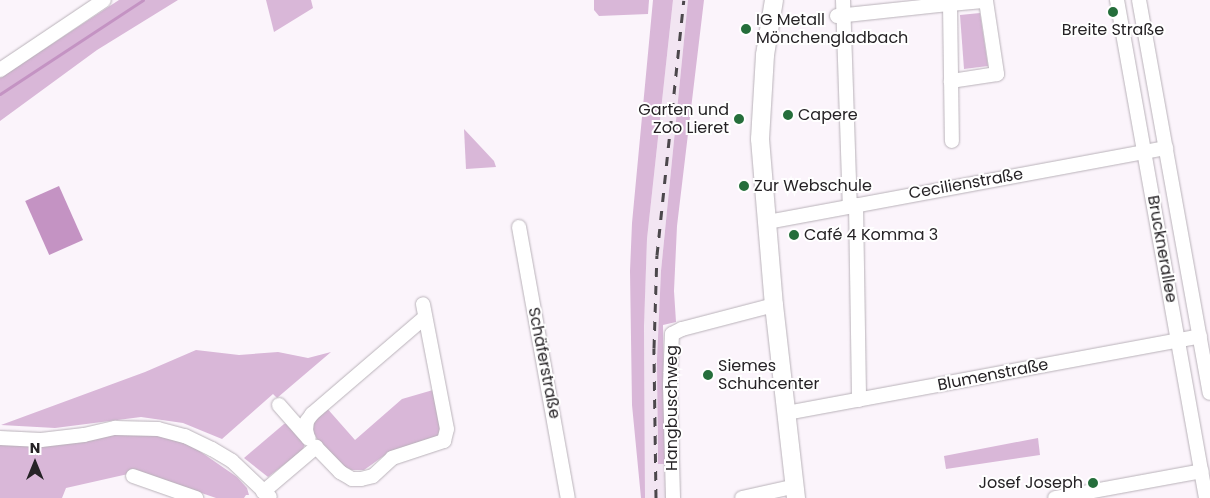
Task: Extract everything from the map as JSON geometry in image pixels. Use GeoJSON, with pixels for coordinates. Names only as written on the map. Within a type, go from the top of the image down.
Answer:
{"type":"FeatureCollection","features":[{"type":"Feature","properties":{"kind":"main road"},"geometry":{"type":"LineString","coordinates":[[774,0],[760,105],[760,139],[774,305],[796,492]]}},
{"type":"Feature","properties":{"kind":"street"},"geometry":{"type":"LineString","coordinates":[[0,70],[104,0]]}},
{"type":"Feature","properties":{"kind":"street"},"geometry":{"type":"LineString","coordinates":[[843,0],[840,16],[853,205],[859,400]]}},
{"type":"Feature","properties":{"kind":"street"},"geometry":{"type":"LineString","coordinates":[[840,16],[986,0],[996,74],[951,81]]}},
{"type":"Feature","properties":{"kind":"street","name":"Brucknerallee"},"geometry":{"type":"LineString","coordinates":[[1116,0],[1206,498]]}},
{"type":"Feature","properties":{"kind":"street","name":"Brucknerallee"},"geometry":{"type":"LineString","coordinates":[[1139,0],[1209,386]]}},
{"type":"Feature","properties":{"kind":"street"},"geometry":{"type":"LineString","coordinates":[[950,4],[952,141]]}},
{"type":"Feature","properties":{"kind":"street","name":"Cecilienstraße"},"geometry":{"type":"LineString","coordinates":[[767,222],[1166,148]]}},
{"type":"Feature","properties":{"kind":"street","name":"Schäferstraße"},"geometry":{"type":"LineString","coordinates":[[519,227],[568,498]]}},
{"type":"Feature","properties":{"kind":"street","name":"Hangbuschweg"},"geometry":{"type":"LineString","coordinates":[[673,498],[671,337],[675,331],[774,305]]}},
{"type":"Feature","properties":{"kind":"street"},"geometry":{"type":"LineString","coordinates":[[279,405],[312,442],[340,472],[352,479],[373,476],[392,458],[444,441],[447,429],[424,310],[312,414],[307,421],[306,430],[312,442]]}},
{"type":"Feature","properties":{"kind":"street","name":"Blumenstraße"},"geometry":{"type":"LineString","coordinates":[[786,413],[1200,336]]}},
{"type":"Feature","properties":{"kind":"street"},"geometry":{"type":"LineString","coordinates":[[0,438],[41,440],[84,435],[115,428],[158,429],[185,436],[212,449],[232,462],[267,495],[312,442]]}},
{"type":"Feature","properties":{"kind":"street"},"geometry":{"type":"LineString","coordinates":[[1055,498],[1202,472]]}},
{"type":"Feature","properties":{"kind":"street"},"geometry":{"type":"LineString","coordinates":[[133,476],[196,498]]}},
{"type":"Feature","properties":{"kind":"street"},"geometry":{"type":"LineString","coordinates":[[742,498],[796,492]]}},
{"type":"Feature","properties":{"kind":"shaded area"},"geometry":{"type":"Polygon","coordinates":[[[119,0],[178,0],[97,50],[0,121],[0,78],[119,0]]]}},
{"type":"Feature","properties":{"kind":"shaded area"},"geometry":{"type":"Polygon","coordinates":[[[266,0],[311,0],[313,8],[274,32],[266,0]]]}},
{"type":"Feature","properties":{"kind":"shaded area"},"geometry":{"type":"Polygon","coordinates":[[[594,0],[649,0],[648,14],[599,16],[594,10],[594,0]]]}},
{"type":"Feature","properties":{"kind":"shaded area"},"geometry":{"type":"Polygon","coordinates":[[[653,0],[673,0],[647,239],[644,326],[645,498],[641,498],[632,405],[630,271],[632,223],[653,0]]]}},
{"type":"Feature","properties":{"kind":"shaded area"},"geometry":{"type":"Polygon","coordinates":[[[673,0],[688,0],[661,271],[657,429],[658,464],[665,464],[666,498],[645,498],[644,318],[647,239],[673,0]]]}},
{"type":"Feature","properties":{"kind":"shaded area"},"geometry":{"type":"Polygon","coordinates":[[[688,0],[704,0],[677,226],[674,291],[676,322],[663,325],[665,464],[658,464],[657,360],[661,271],[688,0]]]}},
{"type":"Feature","properties":{"kind":"shaded area"},"geometry":{"type":"Polygon","coordinates":[[[980,13],[988,66],[964,69],[960,15],[980,13]]]}},
{"type":"Feature","properties":{"kind":"shaded area"},"geometry":{"type":"Polygon","coordinates":[[[464,129],[494,161],[496,167],[466,169],[464,129]]]}},
{"type":"Feature","properties":{"kind":"shaded area"},"geometry":{"type":"Polygon","coordinates":[[[59,186],[83,240],[49,255],[25,201],[59,186]]]}},
{"type":"Feature","properties":{"kind":"shaded area"},"geometry":{"type":"Polygon","coordinates":[[[196,350],[239,355],[278,352],[308,358],[331,352],[277,398],[273,394],[222,439],[183,423],[141,417],[55,428],[1,425],[145,372],[196,350]]]}},
{"type":"Feature","properties":{"kind":"shaded area"},"geometry":{"type":"Polygon","coordinates":[[[433,390],[442,428],[440,437],[385,455],[364,470],[351,470],[339,464],[312,433],[311,419],[325,406],[355,440],[402,399],[433,390]]]}},
{"type":"Feature","properties":{"kind":"shaded area"},"geometry":{"type":"Polygon","coordinates":[[[290,422],[305,443],[303,450],[268,477],[244,458],[284,424],[290,422]]]}},
{"type":"Feature","properties":{"kind":"shaded area"},"geometry":{"type":"Polygon","coordinates":[[[144,433],[177,440],[198,450],[237,477],[247,488],[249,495],[246,495],[244,498],[216,498],[132,469],[128,474],[66,488],[62,498],[0,498],[0,443],[144,433]]]}},
{"type":"Feature","properties":{"kind":"shaded area"},"geometry":{"type":"Polygon","coordinates":[[[1038,438],[1040,455],[946,469],[944,456],[1038,438]]]}},
{"type":"Feature","properties":{"kind":"waterway"},"geometry":{"type":"LineString","coordinates":[[0,94],[143,0]]}},
{"type":"Feature","properties":{"kind":"railway"},"geometry":{"type":"LineString","coordinates":[[656,498],[654,348],[657,255],[684,0]]}},
{"type":"Feature","properties":{"kind":"place","name":"Breite Straße"},"geometry":{"type":"Point","coordinates":[1113,12]}},
{"type":"Feature","properties":{"kind":"place","name":"IG Metall Mönchengladbach"},"geometry":{"type":"Point","coordinates":[746,29]}},
{"type":"Feature","properties":{"kind":"place","name":"Capere"},"geometry":{"type":"Point","coordinates":[788,115]}},
{"type":"Feature","properties":{"kind":"place","name":"Garten und Zoo Lieret"},"geometry":{"type":"Point","coordinates":[739,119]}},
{"type":"Feature","properties":{"kind":"place","name":"Zur Webschule"},"geometry":{"type":"Point","coordinates":[744,186]}},
{"type":"Feature","properties":{"kind":"place","name":"Café 4 Komma 3"},"geometry":{"type":"Point","coordinates":[794,235]}},
{"type":"Feature","properties":{"kind":"place","name":"Siemes Schuhcenter"},"geometry":{"type":"Point","coordinates":[708,375]}},
{"type":"Feature","properties":{"kind":"place","name":"Josef Joseph"},"geometry":{"type":"Point","coordinates":[1093,483]}}]}
